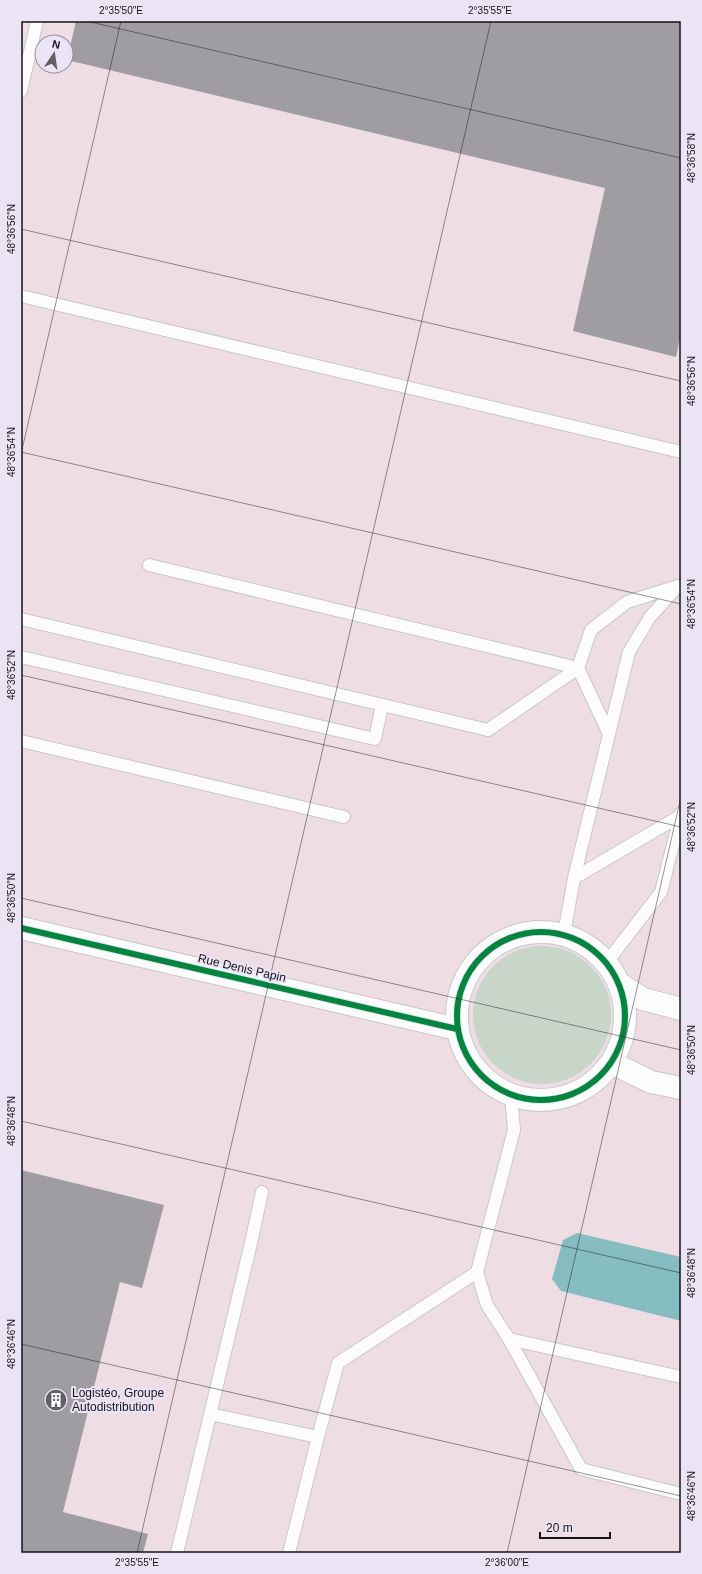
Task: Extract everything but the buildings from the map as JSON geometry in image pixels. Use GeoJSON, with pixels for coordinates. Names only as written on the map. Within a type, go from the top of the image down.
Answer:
{"type":"FeatureCollection","features":[{"type":"Feature","properties":{"kind":"street","name":"Rue Denis Papin"},"geometry":{"type":"LineString","coordinates":[[21,928],[457,1029]]}},
{"type":"Feature","properties":{"kind":"street"},"geometry":{"type":"LineString","coordinates":[[536,931],[564,934],[588,945],[607,962],[620,984],[626,1011],[624,1038],[612,1063],[593,1084],[567,1097],[539,1101],[511,1095],[486,1080],[467,1057],[457,1029],[457,1001],[467,974],[485,952],[509,937],[536,931]]}},
{"type":"Feature","properties":{"kind":"street"},"geometry":{"type":"LineString","coordinates":[[620,984],[644,999],[681,1009]]}},
{"type":"Feature","properties":{"kind":"street"},"geometry":{"type":"LineString","coordinates":[[612,1063],[651,1082],[681,1088]]}},
{"type":"Feature","properties":{"kind":"lane"},"geometry":{"type":"LineString","coordinates":[[21,90],[24,64],[37,21]]}},
{"type":"Feature","properties":{"kind":"lane"},"geometry":{"type":"LineString","coordinates":[[21,296],[681,452]]}},
{"type":"Feature","properties":{"kind":"lane"},"geometry":{"type":"LineString","coordinates":[[149,564],[578,668]]}},
{"type":"Feature","properties":{"kind":"lane"},"geometry":{"type":"LineString","coordinates":[[21,619],[488,730],[578,668],[591,630],[627,602],[679,584]]}},
{"type":"Feature","properties":{"kind":"lane"},"geometry":{"type":"LineString","coordinates":[[564,934],[574,878],[629,652],[650,617],[679,584]]}},
{"type":"Feature","properties":{"kind":"lane"},"geometry":{"type":"LineString","coordinates":[[21,657],[374,739],[382,705]]}},
{"type":"Feature","properties":{"kind":"lane"},"geometry":{"type":"LineString","coordinates":[[578,668],[609,734]]}},
{"type":"Feature","properties":{"kind":"lane"},"geometry":{"type":"LineString","coordinates":[[21,740],[344,817]]}},
{"type":"Feature","properties":{"kind":"lane"},"geometry":{"type":"LineString","coordinates":[[574,878],[681,814]]}},
{"type":"Feature","properties":{"kind":"lane"},"geometry":{"type":"LineString","coordinates":[[607,962],[661,892],[678,836],[681,814]]}},
{"type":"Feature","properties":{"kind":"lane"},"geometry":{"type":"LineString","coordinates":[[511,1095],[514,1130],[477,1272],[487,1305],[509,1339],[581,1469],[681,1494]]}},
{"type":"Feature","properties":{"kind":"lane"},"geometry":{"type":"LineString","coordinates":[[178,1553],[262,1192]]}},
{"type":"Feature","properties":{"kind":"lane"},"geometry":{"type":"LineString","coordinates":[[289,1553],[338,1363],[477,1272]]}},
{"type":"Feature","properties":{"kind":"lane"},"geometry":{"type":"LineString","coordinates":[[509,1339],[681,1377]]}},
{"type":"Feature","properties":{"kind":"lane"},"geometry":{"type":"LineString","coordinates":[[210,1414],[318,1437]]}},
{"type":"Feature","properties":{"kind":"shaded area"},"geometry":{"type":"Polygon","coordinates":[[[21,21],[681,21],[681,1553],[21,1553],[21,21]]]}},
{"type":"Feature","properties":{"kind":"green space"},"geometry":{"type":"Polygon","coordinates":[[[549,946],[562,948],[581,957],[596,971],[609,995],[611,1015],[609,1035],[606,1042],[600,1054],[586,1069],[562,1082],[535,1084],[522,1082],[503,1073],[488,1059],[475,1035],[473,1008],[475,995],[484,976],[498,961],[522,948],[549,946]]]}},
{"type":"Feature","properties":{"kind":"water"},"geometry":{"type":"Polygon","coordinates":[[[577,1233],[681,1257],[681,1321],[561,1291],[552,1279],[563,1240],[577,1233]]]}},
{"type":"Feature","properties":{"kind":"cycle path"},"geometry":{"type":"LineString","coordinates":[[21,928],[457,1029]]}},
{"type":"Feature","properties":{"kind":"cycle path"},"geometry":{"type":"LineString","coordinates":[[533,932],[549,932],[573,938],[588,946],[601,956],[611,969],[619,984],[624,1000],[625,1016],[624,1032],[619,1048],[611,1063],[601,1076],[588,1086],[565,1097],[549,1100],[533,1100],[509,1094],[494,1086],[481,1076],[471,1063],[460,1040],[457,1024],[457,1008],[463,984],[471,969],[481,956],[494,946],[517,935],[533,932]]}},
{"type":"Feature","properties":{"kind":"place","name":"Logistéo, Groupe Autodistribution"},"geometry":{"type":"Point","coordinates":[56,1400]}}]}
